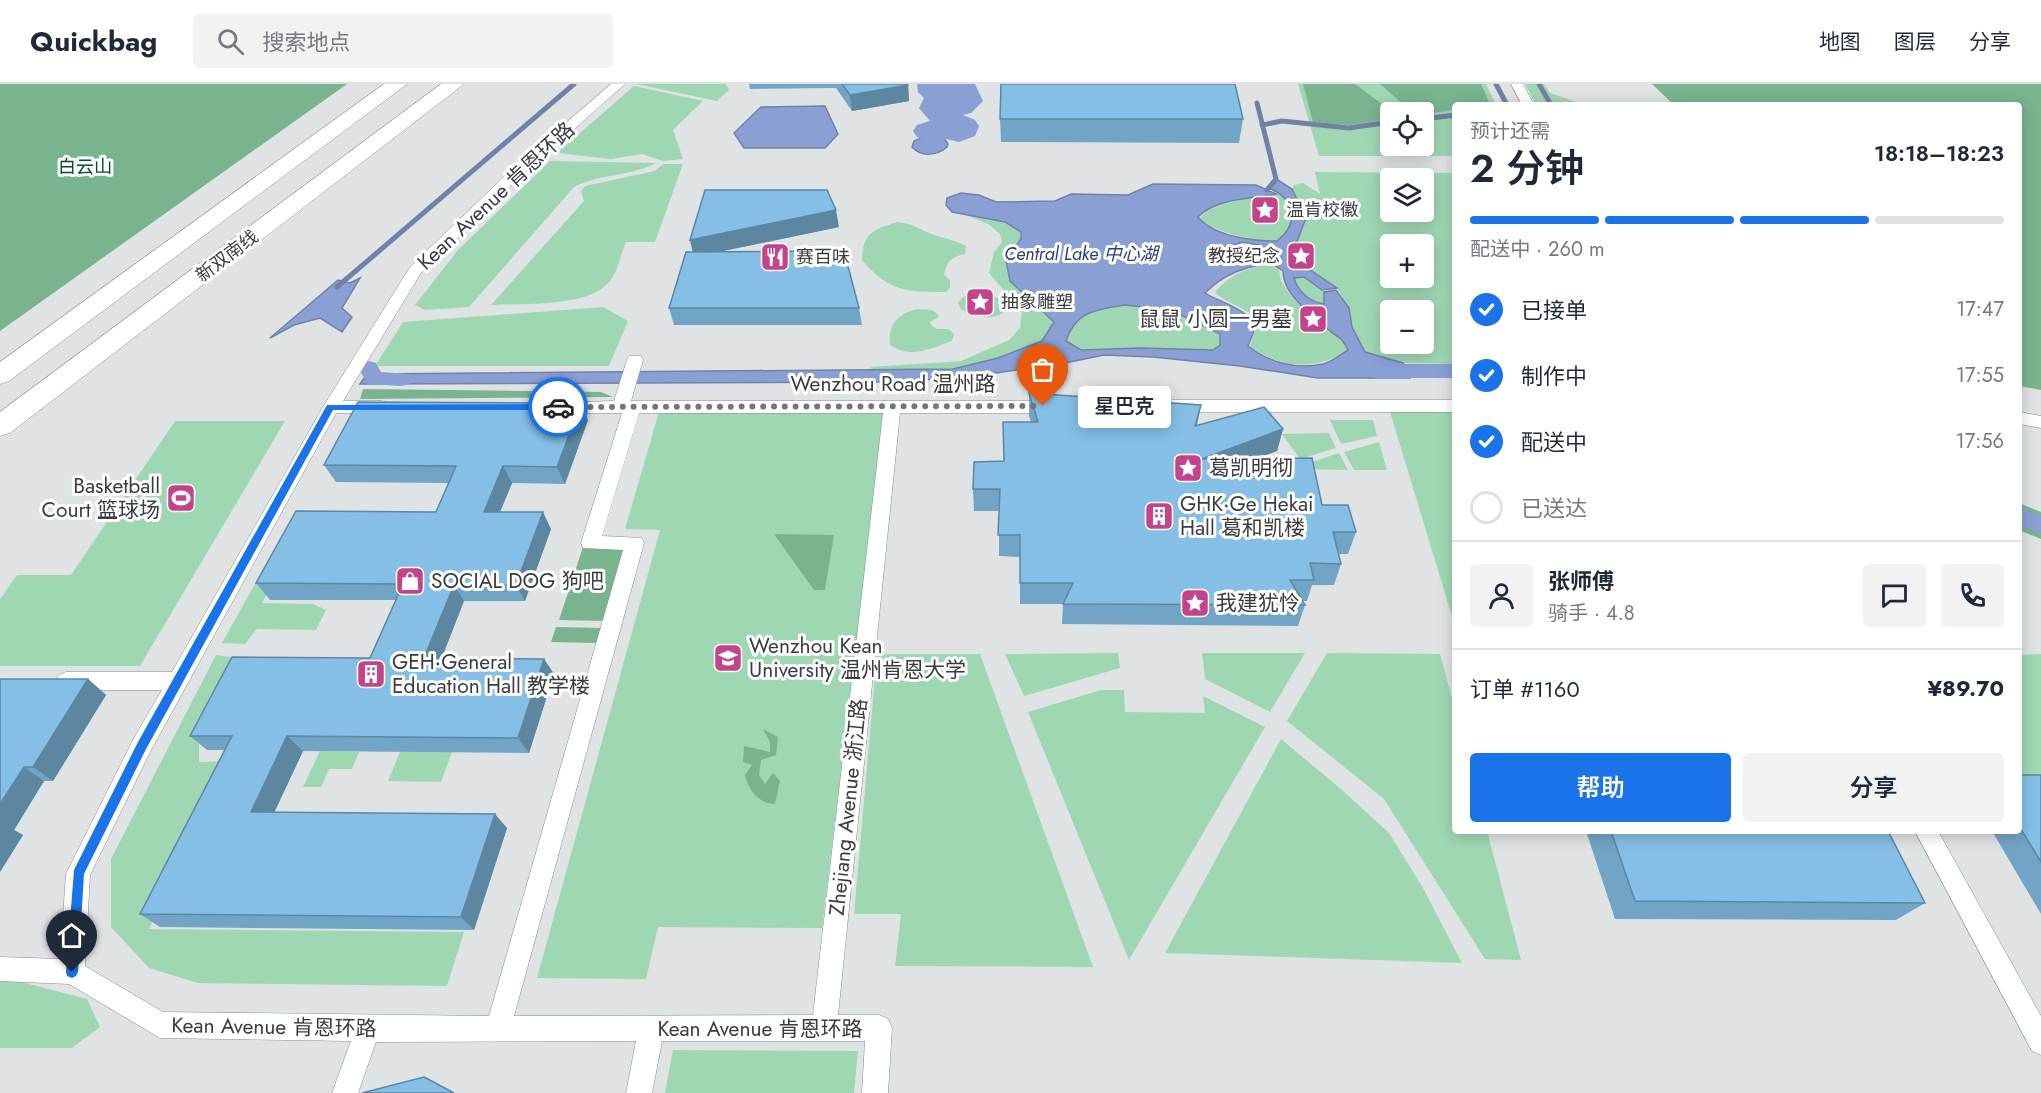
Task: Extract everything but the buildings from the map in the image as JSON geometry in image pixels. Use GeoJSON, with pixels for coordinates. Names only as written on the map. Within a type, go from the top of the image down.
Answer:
{"type":"FeatureCollection","features":[{"type":"Feature","properties":{"kind":"main road","name":"新双南线"},"geometry":{"type":"LineString","coordinates":[[0,375],[398,84]]}},
{"type":"Feature","properties":{"kind":"main road","name":"新双南线"},"geometry":{"type":"LineString","coordinates":[[0,426],[454,84]]}},
{"type":"Feature","properties":{"kind":"street","name":"Kean Avenue 肯恩环路"},"geometry":{"type":"LineString","coordinates":[[619,84],[514,175],[415,270],[330,407],[142,746],[78,874],[72,972],[160,1024],[368,1029],[879,1028],[875,1093]]}},
{"type":"Feature","properties":{"kind":"street"},"geometry":{"type":"LineString","coordinates":[[1517,84],[1526,102]]}},
{"type":"Feature","properties":{"kind":"street"},"geometry":{"type":"LineString","coordinates":[[498,1028],[635,543],[590,543],[635,360]]}},
{"type":"Feature","properties":{"kind":"street","name":"Wenzhou Road 温州路"},"geometry":{"type":"LineString","coordinates":[[533,407],[1066,406]]}},
{"type":"Feature","properties":{"kind":"street"},"geometry":{"type":"LineString","coordinates":[[1150,406],[1452,406]]}},
{"type":"Feature","properties":{"kind":"street"},"geometry":{"type":"LineString","coordinates":[[330,407],[403,407]]}},
{"type":"Feature","properties":{"kind":"street","name":"Zhejiang Avenue 浙江路"},"geometry":{"type":"LineString","coordinates":[[824,1029],[892,407]]}},
{"type":"Feature","properties":{"kind":"street"},"geometry":{"type":"LineString","coordinates":[[2022,419],[2041,422]]}},
{"type":"Feature","properties":{"kind":"street"},"geometry":{"type":"LineString","coordinates":[[45,681],[178,681]]}},
{"type":"Feature","properties":{"kind":"street"},"geometry":{"type":"LineString","coordinates":[[1928,834],[2041,1042]]}},
{"type":"Feature","properties":{"kind":"street"},"geometry":{"type":"LineString","coordinates":[[0,969],[72,972]]}},
{"type":"Feature","properties":{"kind":"street"},"geometry":{"type":"LineString","coordinates":[[345,1093],[368,1029]]}},
{"type":"Feature","properties":{"kind":"street"},"geometry":{"type":"LineString","coordinates":[[639,1093],[651,1030]]}},
{"type":"Feature","properties":{"kind":"green space","name":"白云山"},"geometry":{"type":"Polygon","coordinates":[[[0,84],[347,84],[0,331],[0,84]]]}},
{"type":"Feature","properties":{"kind":"green space"},"geometry":{"type":"Polygon","coordinates":[[[636,84],[726,84],[729,90],[717,101],[636,84]]]}},
{"type":"Feature","properties":{"kind":"green space"},"geometry":{"type":"Polygon","coordinates":[[[1298,84],[1486,84],[1495,102],[1452,102],[1452,156],[1434,156],[1434,102],[1380,102],[1380,156],[1319,156],[1298,84]]]}},
{"type":"Feature","properties":{"kind":"green space"},"geometry":{"type":"Polygon","coordinates":[[[1303,84],[1355,84],[1380,102],[1380,120],[1349,125],[1313,122],[1303,84]]]}},
{"type":"Feature","properties":{"kind":"green space"},"geometry":{"type":"Polygon","coordinates":[[[1380,84],[1481,84],[1489,102],[1452,102],[1452,110],[1434,113],[1434,102],[1401,102],[1380,84]]]}},
{"type":"Feature","properties":{"kind":"green space"},"geometry":{"type":"Polygon","coordinates":[[[1525,84],[1544,84],[1550,93],[1576,102],[1534,102],[1525,84]]]}},
{"type":"Feature","properties":{"kind":"green space"},"geometry":{"type":"Polygon","coordinates":[[[1652,84],[2041,84],[2041,390],[2022,387],[2022,102],[1671,102],[1652,84]]]}},
{"type":"Feature","properties":{"kind":"green space"},"geometry":{"type":"Polygon","coordinates":[[[634,86],[703,101],[673,130],[683,159],[663,161],[642,154],[611,159],[557,153],[634,86]]]}},
{"type":"Feature","properties":{"kind":"green space"},"geometry":{"type":"Polygon","coordinates":[[[550,161],[656,163],[574,187],[469,307],[425,310],[415,305],[458,250],[550,161]]]}},
{"type":"Feature","properties":{"kind":"green space"},"geometry":{"type":"Polygon","coordinates":[[[663,164],[683,164],[655,242],[626,242],[613,277],[600,290],[572,300],[538,304],[491,305],[584,201],[581,191],[585,186],[655,171],[663,164]]]}},
{"type":"Feature","properties":{"kind":"green space"},"geometry":{"type":"Polygon","coordinates":[[[1315,172],[1380,172],[1380,222],[1434,222],[1434,173],[1452,173],[1452,364],[1403,363],[1365,352],[1352,327],[1349,308],[1337,288],[1291,257],[1306,218],[1292,189],[1294,185],[1303,183],[1320,194],[1315,172]]]}},
{"type":"Feature","properties":{"kind":"green space"},"geometry":{"type":"Polygon","coordinates":[[[1269,188],[1284,198],[1292,212],[1290,227],[1278,241],[1259,240],[1226,232],[1207,224],[1200,218],[1206,212],[1224,204],[1275,194],[1269,188]]]}},
{"type":"Feature","properties":{"kind":"green space"},"geometry":{"type":"Polygon","coordinates":[[[968,216],[1000,221],[1022,232],[1022,239],[1006,260],[1010,281],[1054,322],[1042,341],[998,358],[953,369],[872,371],[871,367],[961,361],[1009,340],[1020,328],[1022,309],[1018,298],[1005,292],[989,273],[994,252],[1002,242],[1000,234],[988,224],[968,216]]]}},
{"type":"Feature","properties":{"kind":"green space"},"geometry":{"type":"Polygon","coordinates":[[[897,222],[966,246],[965,254],[954,258],[947,266],[944,274],[950,281],[950,288],[946,292],[920,292],[899,288],[881,278],[862,260],[867,238],[876,230],[897,222]]]}},
{"type":"Feature","properties":{"kind":"green space"},"geometry":{"type":"Polygon","coordinates":[[[1269,264],[1279,269],[1281,281],[1294,300],[1342,338],[1348,350],[1323,362],[1299,365],[1274,359],[1250,347],[1256,326],[1255,318],[1215,292],[1239,273],[1269,264]]]}},
{"type":"Feature","properties":{"kind":"green space"},"geometry":{"type":"Polygon","coordinates":[[[1301,277],[1311,280],[1324,292],[1324,304],[1305,296],[1294,278],[1301,277]]]}},
{"type":"Feature","properties":{"kind":"green space"},"geometry":{"type":"Polygon","coordinates":[[[974,293],[993,296],[1006,309],[997,316],[985,317],[961,309],[958,303],[963,297],[974,293]]]}},
{"type":"Feature","properties":{"kind":"green space"},"geometry":{"type":"Polygon","coordinates":[[[1124,305],[1171,310],[1220,335],[1220,345],[1213,350],[1141,348],[1081,350],[1065,341],[1075,323],[1081,318],[1095,311],[1124,305]]]}},
{"type":"Feature","properties":{"kind":"green space"},"geometry":{"type":"Polygon","coordinates":[[[603,307],[628,321],[609,366],[375,366],[403,322],[603,307]]]}},
{"type":"Feature","properties":{"kind":"green space"},"geometry":{"type":"Polygon","coordinates":[[[918,309],[935,312],[939,317],[930,322],[931,325],[937,329],[949,329],[954,334],[952,341],[913,352],[890,345],[891,331],[896,321],[905,313],[918,309]]]}},
{"type":"Feature","properties":{"kind":"green space"},"geometry":{"type":"Polygon","coordinates":[[[363,389],[601,392],[613,397],[360,399],[363,389]]]}},
{"type":"Feature","properties":{"kind":"green space"},"geometry":{"type":"Polygon","coordinates":[[[659,412],[884,413],[822,928],[658,927],[646,979],[537,978],[660,530],[625,529],[659,412]]]}},
{"type":"Feature","properties":{"kind":"green space"},"geometry":{"type":"Polygon","coordinates":[[[1390,412],[1452,412],[1452,616],[1390,412]]]}},
{"type":"Feature","properties":{"kind":"green space"},"geometry":{"type":"Polygon","coordinates":[[[1330,420],[1373,420],[1377,436],[1341,444],[1330,420]]]}},
{"type":"Feature","properties":{"kind":"green space","name":"Basketball Court 篮球场"},"geometry":{"type":"Polygon","coordinates":[[[175,421],[285,421],[140,666],[0,666],[0,599],[17,575],[71,575],[175,421]]]}},
{"type":"Feature","properties":{"kind":"green space"},"geometry":{"type":"Polygon","coordinates":[[[1329,433],[1336,448],[1300,459],[1282,434],[1329,433]]]}},
{"type":"Feature","properties":{"kind":"green space"},"geometry":{"type":"Polygon","coordinates":[[[1379,442],[1387,470],[1354,470],[1344,452],[1379,442]]]}},
{"type":"Feature","properties":{"kind":"green space"},"geometry":{"type":"Polygon","coordinates":[[[1339,453],[1348,470],[1291,469],[1339,453]]]}},
{"type":"Feature","properties":{"kind":"green space"},"geometry":{"type":"Polygon","coordinates":[[[2022,504],[2041,512],[2041,539],[2022,531],[2022,504]]]}},
{"type":"Feature","properties":{"kind":"green space"},"geometry":{"type":"Polygon","coordinates":[[[283,534],[299,534],[262,603],[313,604],[326,610],[316,630],[257,629],[245,644],[222,643],[283,534]]]}},
{"type":"Feature","properties":{"kind":"green space"},"geometry":{"type":"Polygon","coordinates":[[[774,534],[834,535],[825,590],[814,590],[774,534]]]}},
{"type":"Feature","properties":{"kind":"green space"},"geometry":{"type":"Polygon","coordinates":[[[583,547],[629,547],[606,621],[559,620],[583,547]]]}},
{"type":"Feature","properties":{"kind":"green space"},"geometry":{"type":"Polygon","coordinates":[[[556,627],[602,628],[597,643],[551,642],[556,627]]]}},
{"type":"Feature","properties":{"kind":"green space"},"geometry":{"type":"Polygon","coordinates":[[[1118,653],[1120,668],[1024,696],[1005,654],[1118,653]]]}},
{"type":"Feature","properties":{"kind":"green space"},"geometry":{"type":"Polygon","coordinates":[[[1202,653],[1305,653],[1270,712],[1205,679],[1202,653]]]}},
{"type":"Feature","properties":{"kind":"green space"},"geometry":{"type":"Polygon","coordinates":[[[1327,653],[1440,654],[1452,699],[1452,834],[1488,834],[1521,960],[1485,959],[1384,799],[1287,721],[1327,653]]]}},
{"type":"Feature","properties":{"kind":"green space"},"geometry":{"type":"Polygon","coordinates":[[[877,654],[980,654],[1093,967],[895,966],[901,914],[854,914],[877,654]]]}},
{"type":"Feature","properties":{"kind":"green space"},"geometry":{"type":"Polygon","coordinates":[[[2041,654],[2041,789],[2022,785],[2022,655],[2041,654]]]}},
{"type":"Feature","properties":{"kind":"green space"},"geometry":{"type":"Polygon","coordinates":[[[216,655],[245,659],[199,731],[199,762],[233,761],[149,929],[464,932],[447,986],[198,983],[149,968],[111,927],[111,859],[216,655]]]}},
{"type":"Feature","properties":{"kind":"green space"},"geometry":{"type":"Polygon","coordinates":[[[1101,690],[1124,690],[1125,712],[1205,713],[1203,696],[1265,727],[1129,960],[1028,712],[1101,690]]]}},
{"type":"Feature","properties":{"kind":"green space"},"geometry":{"type":"Polygon","coordinates":[[[763,729],[778,737],[776,755],[761,760],[759,775],[765,784],[773,773],[780,781],[775,804],[759,799],[749,786],[745,775],[752,765],[743,762],[744,746],[770,752],[770,742],[763,729]]]}},
{"type":"Feature","properties":{"kind":"green space"},"geometry":{"type":"Polygon","coordinates":[[[1281,739],[1389,833],[1423,888],[1462,963],[1165,953],[1281,739]]]}},
{"type":"Feature","properties":{"kind":"green space"},"geometry":{"type":"Polygon","coordinates":[[[320,751],[359,752],[352,769],[329,769],[321,787],[303,787],[320,751]]]}},
{"type":"Feature","properties":{"kind":"green space"},"geometry":{"type":"Polygon","coordinates":[[[400,752],[452,752],[441,782],[388,781],[400,752]]]}},
{"type":"Feature","properties":{"kind":"green space"},"geometry":{"type":"Polygon","coordinates":[[[6,978],[87,999],[100,1027],[72,1048],[0,1048],[0,979],[6,978]]]}},
{"type":"Feature","properties":{"kind":"green space"},"geometry":{"type":"Polygon","coordinates":[[[673,1050],[858,1051],[854,1093],[665,1093],[673,1050]]]}},
{"type":"Feature","properties":{"kind":"water"},"geometry":{"type":"Polygon","coordinates":[[[825,106],[838,134],[825,148],[744,148],[734,133],[761,107],[825,106]]]}},
{"type":"Feature","properties":{"kind":"water"},"geometry":{"type":"Polygon","coordinates":[[[928,135],[944,138],[948,144],[947,147],[939,152],[924,154],[912,147],[914,141],[928,135]]]}},
{"type":"Feature","properties":{"kind":"water","name":"Central Lake 中心湖"},"geometry":{"type":"Polygon","coordinates":[[[1276,179],[1292,189],[1306,218],[1291,257],[1337,288],[1322,290],[1304,277],[1294,278],[1298,288],[1309,299],[1324,304],[1324,292],[1336,290],[1349,308],[1352,327],[1365,352],[1403,363],[1410,378],[1318,378],[1240,366],[1153,357],[1104,355],[962,378],[877,382],[360,384],[367,374],[953,369],[998,358],[1042,341],[1054,322],[1010,281],[1006,260],[1021,239],[1021,232],[1005,222],[952,212],[946,205],[947,198],[961,193],[979,195],[996,202],[1055,201],[1071,194],[1128,195],[1153,184],[1256,185],[1276,194],[1234,200],[1214,206],[1198,217],[1205,224],[1224,233],[1246,239],[1277,241],[1289,227],[1291,212],[1284,198],[1269,188],[1276,179]],[[1243,242],[1231,246],[1229,249],[1231,255],[1239,258],[1261,256],[1264,252],[1262,246],[1243,242]],[[1271,263],[1227,276],[1205,293],[1248,316],[1254,328],[1248,346],[1273,360],[1303,366],[1326,363],[1348,350],[1341,339],[1307,311],[1293,296],[1284,280],[1283,271],[1271,263]],[[1124,305],[1096,311],[1075,323],[1066,341],[1081,350],[1141,348],[1213,350],[1220,345],[1220,334],[1171,310],[1124,305]]]}},
{"type":"Feature","properties":{"kind":"water"},"geometry":{"type":"Polygon","coordinates":[[[360,278],[342,308],[352,317],[342,332],[320,318],[294,325],[270,338],[338,280],[350,283],[360,278]]]}},
{"type":"Feature","properties":{"kind":"waterway"},"geometry":{"type":"LineString","coordinates":[[337,287],[574,84]]}},
{"type":"Feature","properties":{"kind":"waterway"},"geometry":{"type":"LineString","coordinates":[[931,84],[932,92],[944,92],[957,86],[965,89],[969,101],[961,107],[949,106],[940,101],[935,102],[933,108],[939,115],[965,126],[965,130],[959,133],[937,128],[927,131],[934,135]]}},
{"type":"Feature","properties":{"kind":"waterway"},"geometry":{"type":"LineString","coordinates":[[1496,84],[1505,102]]}},
{"type":"Feature","properties":{"kind":"waterway"},"geometry":{"type":"LineString","coordinates":[[1539,84],[1549,102]]}},
{"type":"Feature","properties":{"kind":"waterway"},"geometry":{"type":"LineString","coordinates":[[1257,103],[1262,125]]}},
{"type":"Feature","properties":{"kind":"waterway"},"geometry":{"type":"LineString","coordinates":[[1434,118],[1452,115]]}},
{"type":"Feature","properties":{"kind":"waterway"},"geometry":{"type":"LineString","coordinates":[[1262,125],[1282,121],[1349,128],[1380,123]]}},
{"type":"Feature","properties":{"kind":"waterway"},"geometry":{"type":"LineString","coordinates":[[1262,125],[1276,179],[1267,190]]}},
{"type":"Feature","properties":{"kind":"waterway"},"geometry":{"type":"LineString","coordinates":[[369,368],[374,379],[402,379]]}},
{"type":"Feature","properties":{"kind":"waterway"},"geometry":{"type":"LineString","coordinates":[[1376,371],[1452,371]]}},
{"type":"Feature","properties":{"kind":"waterway"},"geometry":{"type":"LineString","coordinates":[[2022,517],[2041,525]]}},
{"type":"Feature","properties":{"kind":"way so far"},"geometry":{"type":"LineString","coordinates":[[558,407],[1043,406]]}},
{"type":"Feature","properties":{"kind":"place","name":"温肯校徽"},"geometry":{"type":"Point","coordinates":[1265,210]}},
{"type":"Feature","properties":{"kind":"place","name":"教授纪念"},"geometry":{"type":"Point","coordinates":[1301,256]}},
{"type":"Feature","properties":{"kind":"place","name":"赛百味"},"geometry":{"type":"Point","coordinates":[775,257]}},
{"type":"Feature","properties":{"kind":"place","name":"抽象雕塑"},"geometry":{"type":"Point","coordinates":[980,302]}},
{"type":"Feature","properties":{"kind":"place","name":"鼠鼠 小圆一男墓"},"geometry":{"type":"Point","coordinates":[1313,319]}},
{"type":"Feature","properties":{"kind":"place","name":"星巴克"},"geometry":{"type":"Point","coordinates":[1043,406]}},
{"type":"Feature","properties":{"kind":"place","name":"葛凯明彻"},"geometry":{"type":"Point","coordinates":[1188,468]}},
{"type":"Feature","properties":{"kind":"place","name":"Basketball Court 篮球场"},"geometry":{"type":"Point","coordinates":[181,498]}},
{"type":"Feature","properties":{"kind":"place","name":"GHK·Ge Hekai Hall 葛和凯楼"},"geometry":{"type":"Point","coordinates":[1159,516]}},
{"type":"Feature","properties":{"kind":"place","name":"SOCIAL DOG 狗吧"},"geometry":{"type":"Point","coordinates":[410,581]}},
{"type":"Feature","properties":{"kind":"place","name":"我建犹怜"},"geometry":{"type":"Point","coordinates":[1195,603]}},
{"type":"Feature","properties":{"kind":"place","name":"Wenzhou Kean University 温州肯恩大学"},"geometry":{"type":"Point","coordinates":[728,658]}},
{"type":"Feature","properties":{"kind":"place","name":"GEH·General Education Hall 教学楼"},"geometry":{"type":"Point","coordinates":[371,674]}},
{"type":"Feature","properties":{"kind":"route"},"geometry":{"type":"LineString","coordinates":[[72,972],[78,874],[142,746],[330,407],[558,407]]}}]}
